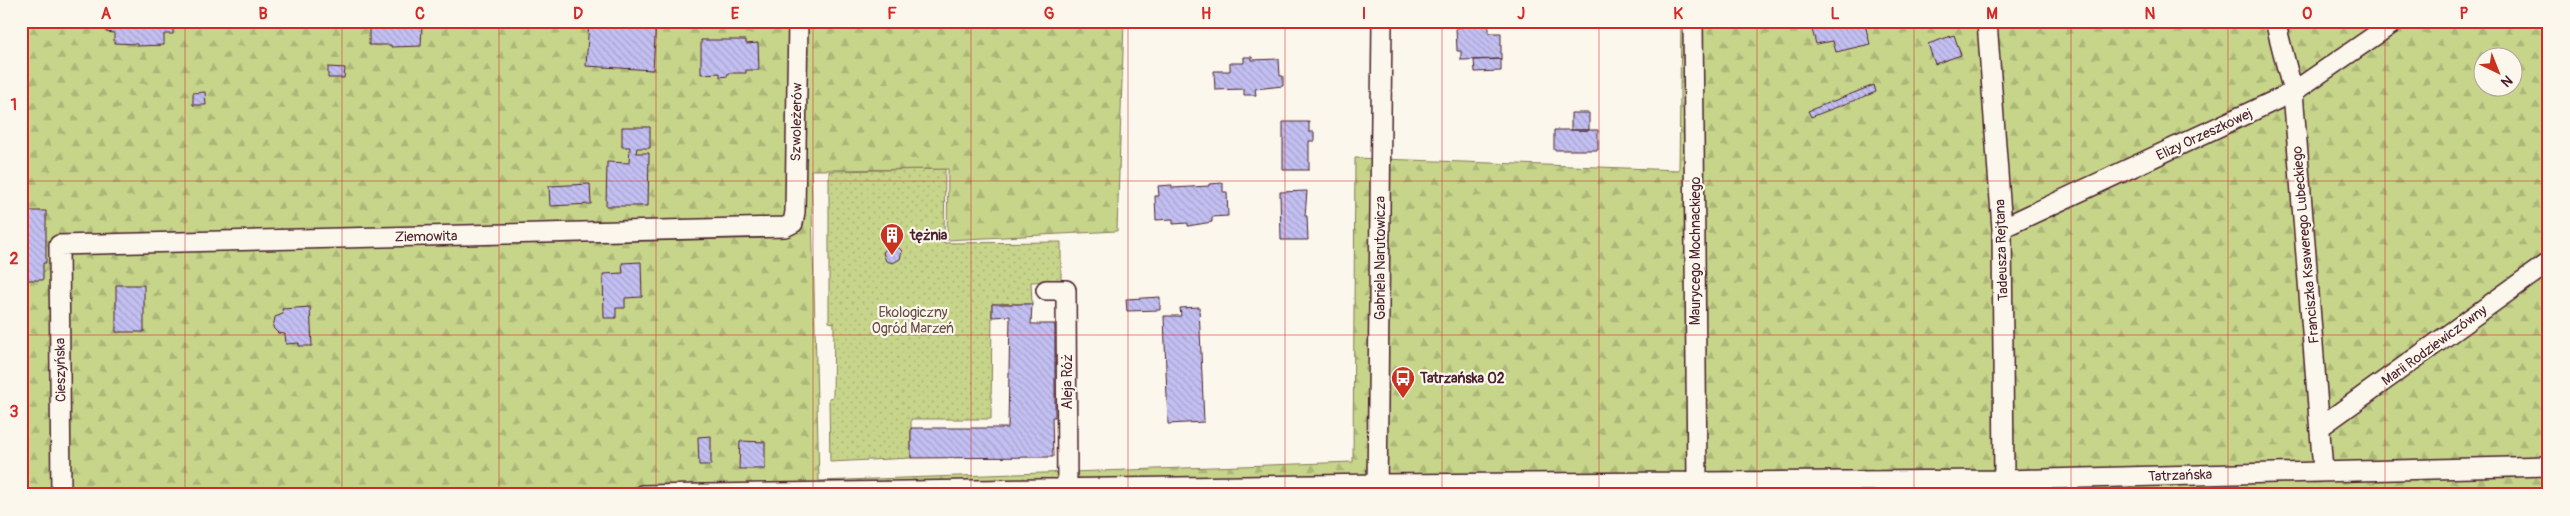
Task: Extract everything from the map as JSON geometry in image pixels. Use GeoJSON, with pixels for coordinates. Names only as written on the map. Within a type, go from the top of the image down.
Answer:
{"type":"FeatureCollection","features":[{"type":"Feature","properties":{"kind":"street","name":"Szwoleżerów"},"geometry":{"type":"LineString","coordinates":[[793,223],[795,212],[798,21]]}},
{"type":"Feature","properties":{"kind":"street","name":"Gabriela Narutowicza"},"geometry":{"type":"LineString","coordinates":[[1377,489],[1382,21]]}},
{"type":"Feature","properties":{"kind":"street","name":"Maurycego Mochnackiego"},"geometry":{"type":"LineString","coordinates":[[1693,21],[1697,481]]}},
{"type":"Feature","properties":{"kind":"street","name":"Tadeusza Rejtana"},"geometry":{"type":"LineString","coordinates":[[1987,21],[2002,228],[2004,480]]}},
{"type":"Feature","properties":{"kind":"street","name":"Franciszka Ksawerego Lubeckiego"},"geometry":{"type":"LineString","coordinates":[[2275,21],[2293,92],[2323,470]]}},
{"type":"Feature","properties":{"kind":"street","name":"Elizy Orzeszkowej"},"geometry":{"type":"LineString","coordinates":[[2002,228],[2293,92],[2396,21]]}},
{"type":"Feature","properties":{"kind":"street","name":"Ziemowita"},"geometry":{"type":"LineString","coordinates":[[58,245],[785,227],[793,223]]}},
{"type":"Feature","properties":{"kind":"street","name":"Cieszyńska"},"geometry":{"type":"LineString","coordinates":[[58,245],[61,495]]}},
{"type":"Feature","properties":{"kind":"street","name":"Marii Rodziewiczówny"},"geometry":{"type":"LineString","coordinates":[[2320,427],[2549,262]]}},
{"type":"Feature","properties":{"kind":"street","name":"Aleja Róż"},"geometry":{"type":"LineString","coordinates":[[1046,290],[1066,290],[1067,492]]}},
{"type":"Feature","properties":{"kind":"street","name":"Tatrzańska"},"geometry":{"type":"LineString","coordinates":[[642,495],[1377,489],[1697,481],[2004,480],[2323,470],[2549,466]]}},
{"type":"Feature","properties":{"kind":"green space"},"geometry":{"type":"Polygon","coordinates":[[[21,21],[1124,21],[1117,231],[947,240],[948,169],[811,170],[819,481],[1353,462],[1355,158],[1679,170],[1681,21],[2549,21],[2549,495],[21,495],[21,21]]]}},
{"type":"Feature","properties":{"kind":"green space","name":"Ekologiczny Ogród Marzeń"},"geometry":{"type":"Polygon","coordinates":[[[945,169],[944,243],[1061,242],[1061,281],[1031,282],[1032,304],[992,304],[991,419],[911,419],[911,458],[830,462],[829,398],[833,397],[834,323],[829,322],[829,171],[945,169]]]}},
{"type":"Feature","properties":{"kind":"building"},"geometry":{"type":"Polygon","coordinates":[[[106,21],[173,22],[173,34],[164,34],[164,45],[137,46],[137,44],[114,43],[114,33],[106,32],[106,21]]]}},
{"type":"Feature","properties":{"kind":"building"},"geometry":{"type":"Polygon","coordinates":[[[383,21],[408,21],[408,24],[422,25],[421,46],[391,47],[391,45],[369,45],[369,23],[383,24],[383,21]]]}},
{"type":"Feature","properties":{"kind":"building"},"geometry":{"type":"Polygon","coordinates":[[[589,21],[656,21],[653,70],[586,66],[589,21]]]}},
{"type":"Feature","properties":{"kind":"building"},"geometry":{"type":"Polygon","coordinates":[[[1830,21],[1864,21],[1870,44],[1836,52],[1833,41],[1816,44],[1811,26],[1830,21]]]}},
{"type":"Feature","properties":{"kind":"building"},"geometry":{"type":"Polygon","coordinates":[[[1485,23],[1489,28],[1489,33],[1501,33],[1501,59],[1461,60],[1461,51],[1457,51],[1456,28],[1485,23]]]}},
{"type":"Feature","properties":{"kind":"building"},"geometry":{"type":"Polygon","coordinates":[[[1954,35],[1961,55],[1935,64],[1928,44],[1954,35]]]}},
{"type":"Feature","properties":{"kind":"building"},"geometry":{"type":"Polygon","coordinates":[[[701,40],[746,40],[746,44],[758,43],[759,70],[746,70],[746,73],[728,73],[728,76],[720,77],[720,73],[701,74],[701,40]]]}},
{"type":"Feature","properties":{"kind":"building"},"geometry":{"type":"Polygon","coordinates":[[[1244,57],[1252,57],[1252,60],[1279,59],[1280,76],[1283,76],[1283,86],[1255,89],[1256,95],[1244,95],[1244,89],[1215,90],[1214,71],[1230,71],[1230,63],[1244,63],[1244,57]]]}},
{"type":"Feature","properties":{"kind":"building"},"geometry":{"type":"Polygon","coordinates":[[[1501,59],[1501,71],[1475,72],[1474,60],[1501,59]]]}},
{"type":"Feature","properties":{"kind":"building"},"geometry":{"type":"Polygon","coordinates":[[[328,67],[345,68],[344,78],[328,78],[328,67]]]}},
{"type":"Feature","properties":{"kind":"building"},"geometry":{"type":"Polygon","coordinates":[[[1874,85],[1876,92],[1811,117],[1808,111],[1874,85]]]}},
{"type":"Feature","properties":{"kind":"building"},"geometry":{"type":"Polygon","coordinates":[[[205,92],[206,105],[193,105],[193,93],[205,92]]]}},
{"type":"Feature","properties":{"kind":"building"},"geometry":{"type":"Polygon","coordinates":[[[1571,113],[1589,113],[1589,130],[1571,130],[1571,113]]]}},
{"type":"Feature","properties":{"kind":"building"},"geometry":{"type":"Polygon","coordinates":[[[1283,122],[1309,122],[1309,132],[1314,132],[1314,141],[1309,141],[1309,170],[1283,170],[1283,122]]]}},
{"type":"Feature","properties":{"kind":"building"},"geometry":{"type":"Polygon","coordinates":[[[622,127],[650,127],[650,148],[637,148],[636,153],[649,153],[648,206],[606,206],[607,162],[629,163],[630,147],[622,147],[622,127]]]}},
{"type":"Feature","properties":{"kind":"building"},"geometry":{"type":"Polygon","coordinates":[[[1554,130],[1598,130],[1598,150],[1554,150],[1554,130]]]}},
{"type":"Feature","properties":{"kind":"building"},"geometry":{"type":"Polygon","coordinates":[[[1223,183],[1223,192],[1227,192],[1228,216],[1212,217],[1212,222],[1188,226],[1188,223],[1173,224],[1173,219],[1156,220],[1155,196],[1159,196],[1158,186],[1172,185],[1172,188],[1209,186],[1209,184],[1223,183]]]}},
{"type":"Feature","properties":{"kind":"building"},"geometry":{"type":"Polygon","coordinates":[[[590,184],[591,204],[550,206],[549,186],[590,184]]]}},
{"type":"Feature","properties":{"kind":"building"},"geometry":{"type":"Polygon","coordinates":[[[1307,191],[1305,216],[1307,216],[1308,240],[1281,240],[1280,192],[1307,191]]]}},
{"type":"Feature","properties":{"kind":"building"},"geometry":{"type":"Polygon","coordinates":[[[21,211],[46,211],[46,263],[43,263],[43,280],[21,280],[21,211]]]}},
{"type":"Feature","properties":{"kind":"building","name":"tężnia"},"geometry":{"type":"Polygon","coordinates":[[[896,245],[902,251],[900,259],[893,263],[886,261],[883,253],[887,246],[896,245]]]}},
{"type":"Feature","properties":{"kind":"building"},"geometry":{"type":"Polygon","coordinates":[[[641,262],[642,297],[625,298],[625,308],[616,308],[616,318],[604,318],[603,274],[623,273],[622,263],[641,262]]]}},
{"type":"Feature","properties":{"kind":"building"},"geometry":{"type":"Polygon","coordinates":[[[116,285],[144,285],[144,332],[116,332],[116,285]]]}},
{"type":"Feature","properties":{"kind":"building"},"geometry":{"type":"Polygon","coordinates":[[[1160,297],[1160,310],[1127,311],[1126,299],[1160,297]]]}},
{"type":"Feature","properties":{"kind":"building"},"geometry":{"type":"Polygon","coordinates":[[[992,304],[1032,304],[1031,324],[1055,324],[1055,417],[1052,417],[1053,457],[911,458],[911,428],[1008,428],[1010,316],[992,317],[992,304]]]}},
{"type":"Feature","properties":{"kind":"building"},"geometry":{"type":"Polygon","coordinates":[[[310,307],[312,346],[299,346],[299,343],[286,344],[285,334],[278,333],[273,328],[275,317],[283,314],[282,309],[310,307]]]}},
{"type":"Feature","properties":{"kind":"building"},"geometry":{"type":"Polygon","coordinates":[[[1199,307],[1204,422],[1168,424],[1164,316],[1181,316],[1180,308],[1199,307]]]}},
{"type":"Feature","properties":{"kind":"building"},"geometry":{"type":"Polygon","coordinates":[[[711,436],[711,465],[699,465],[698,437],[711,436]]]}},
{"type":"Feature","properties":{"kind":"building"},"geometry":{"type":"Polygon","coordinates":[[[740,441],[765,442],[765,469],[739,469],[740,441]]]}},
{"type":"Feature","properties":{"kind":"place","name":"tężnia"},"geometry":{"type":"Point","coordinates":[892,256]}},
{"type":"Feature","properties":{"kind":"place","name":"Tatrzańska 02"},"geometry":{"type":"Point","coordinates":[1403,399]}}]}
